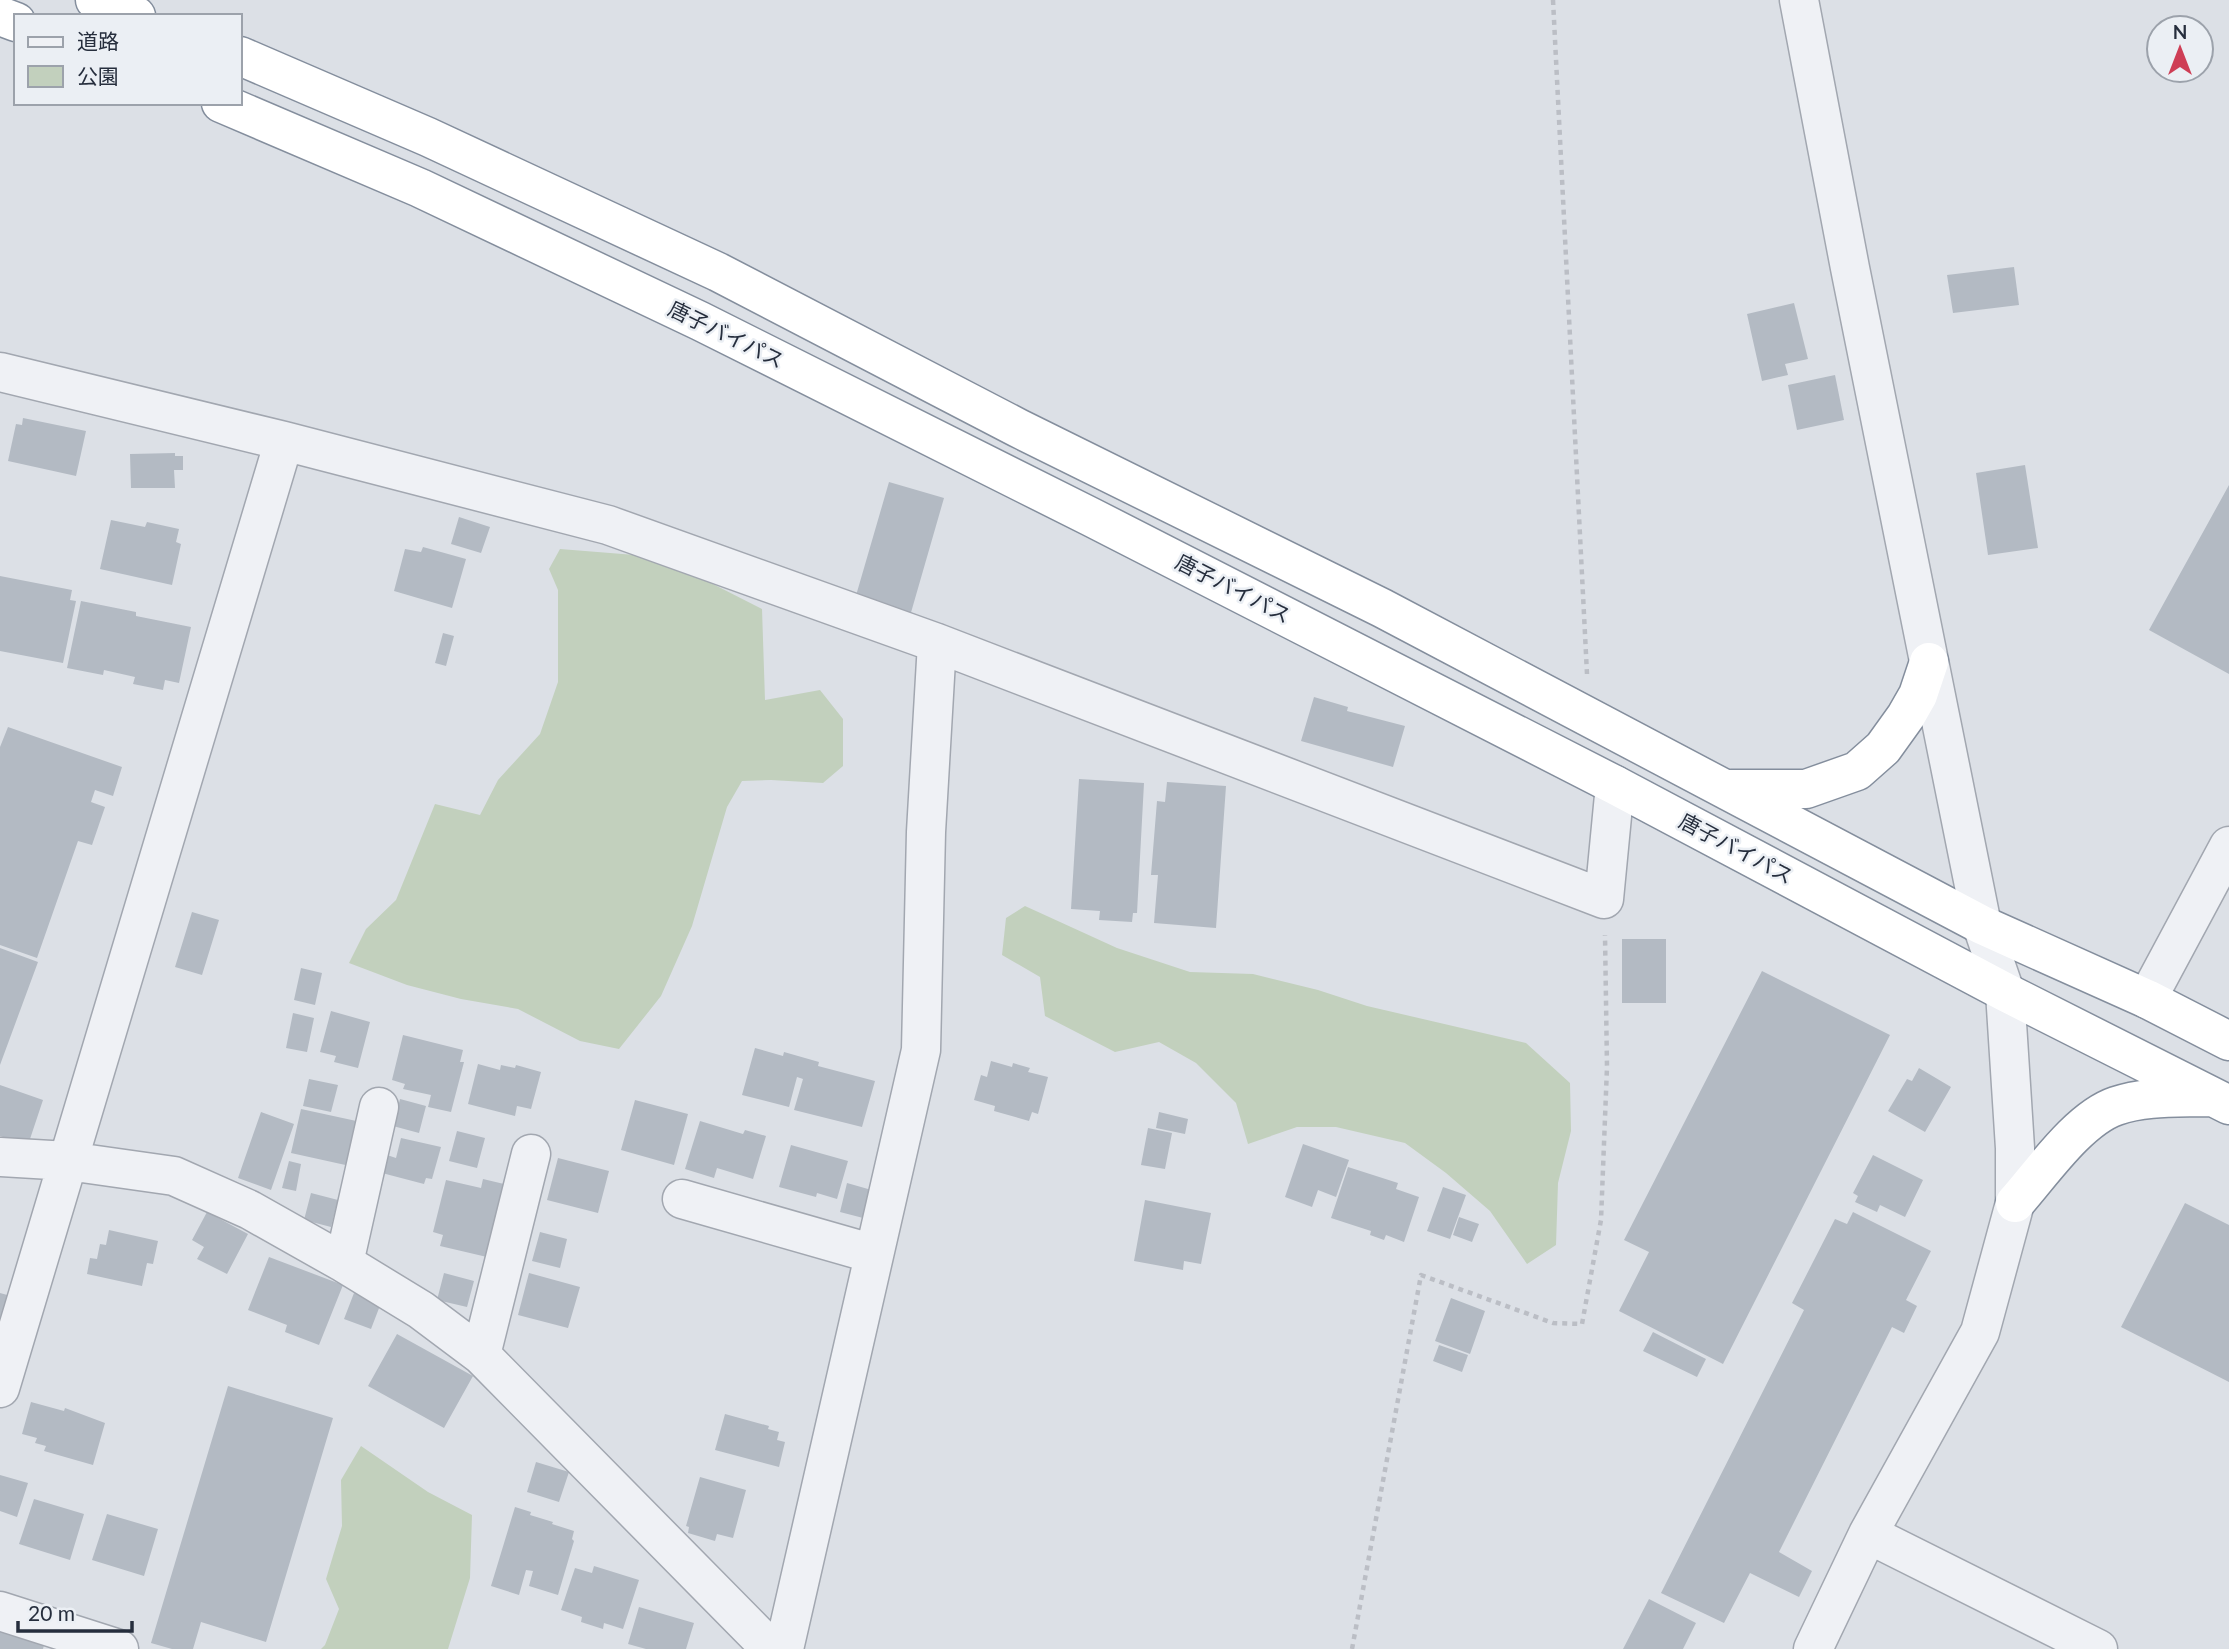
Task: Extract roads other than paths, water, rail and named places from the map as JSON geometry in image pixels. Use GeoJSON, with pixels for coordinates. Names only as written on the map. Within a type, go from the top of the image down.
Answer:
{"type":"FeatureCollection","features":[{"type":"Feature","properties":{"kind":"highway"},"geometry":{"type":"LineString","coordinates":[[94,0],[131,14]]}},
{"type":"Feature","properties":{"kind":"highway"},"geometry":{"type":"LineString","coordinates":[[242,57],[428,137],[719,272],[1018,428],[1382,608],[1982,925],[2147,999],[2229,1041]]}},
{"type":"Feature","properties":{"kind":"highway","name":"唐子バイパス"},"geometry":{"type":"LineString","coordinates":[[226,105],[420,188],[700,321],[1615,785],[2005,992],[2221,1101]]}},
{"type":"Feature","properties":{"kind":"highway"},"geometry":{"type":"LineString","coordinates":[[1725,789],[1806,789],[1857,771],[1883,748],[1906,716],[1918,695],[1929,662]]}},
{"type":"Feature","properties":{"kind":"highway"},"geometry":{"type":"LineString","coordinates":[[2015,1203],[2069,1140],[2115,1106],[2157,1099],[2221,1101]]}},
{"type":"Feature","properties":{"kind":"street"},"geometry":{"type":"LineString","coordinates":[[1799,0],[1847,255],[1982,925],[2005,992],[2015,1148],[2015,1203],[1980,1332],[1868,1534],[1813,1649]]}},
{"type":"Feature","properties":{"kind":"street"},"geometry":{"type":"LineString","coordinates":[[0,372],[284,441],[608,525],[937,643],[1604,899],[1615,785]]}},
{"type":"Feature","properties":{"kind":"street"},"geometry":{"type":"LineString","coordinates":[[0,1388],[284,441]]}},
{"type":"Feature","properties":{"kind":"street"},"geometry":{"type":"LineString","coordinates":[[784,1649],[921,1050],[926,832],[937,643]]}},
{"type":"Feature","properties":{"kind":"street"},"geometry":{"type":"LineString","coordinates":[[2147,999],[2229,846]]}},
{"type":"Feature","properties":{"kind":"street"},"geometry":{"type":"LineString","coordinates":[[344,1263],[379,1107]]}},
{"type":"Feature","properties":{"kind":"street"},"geometry":{"type":"LineString","coordinates":[[481,1355],[531,1154]]}},
{"type":"Feature","properties":{"kind":"street"},"geometry":{"type":"LineString","coordinates":[[0,1157],[68,1161],[174,1176],[250,1210],[421,1310],[481,1355],[771,1649]]}},
{"type":"Feature","properties":{"kind":"street"},"geometry":{"type":"LineString","coordinates":[[682,1199],[874,1254]]}},
{"type":"Feature","properties":{"kind":"street"},"geometry":{"type":"LineString","coordinates":[[1868,1534],[2098,1649]]}},
{"type":"Feature","properties":{"kind":"street"},"geometry":{"type":"LineString","coordinates":[[0,1611],[119,1649]]}}]}
